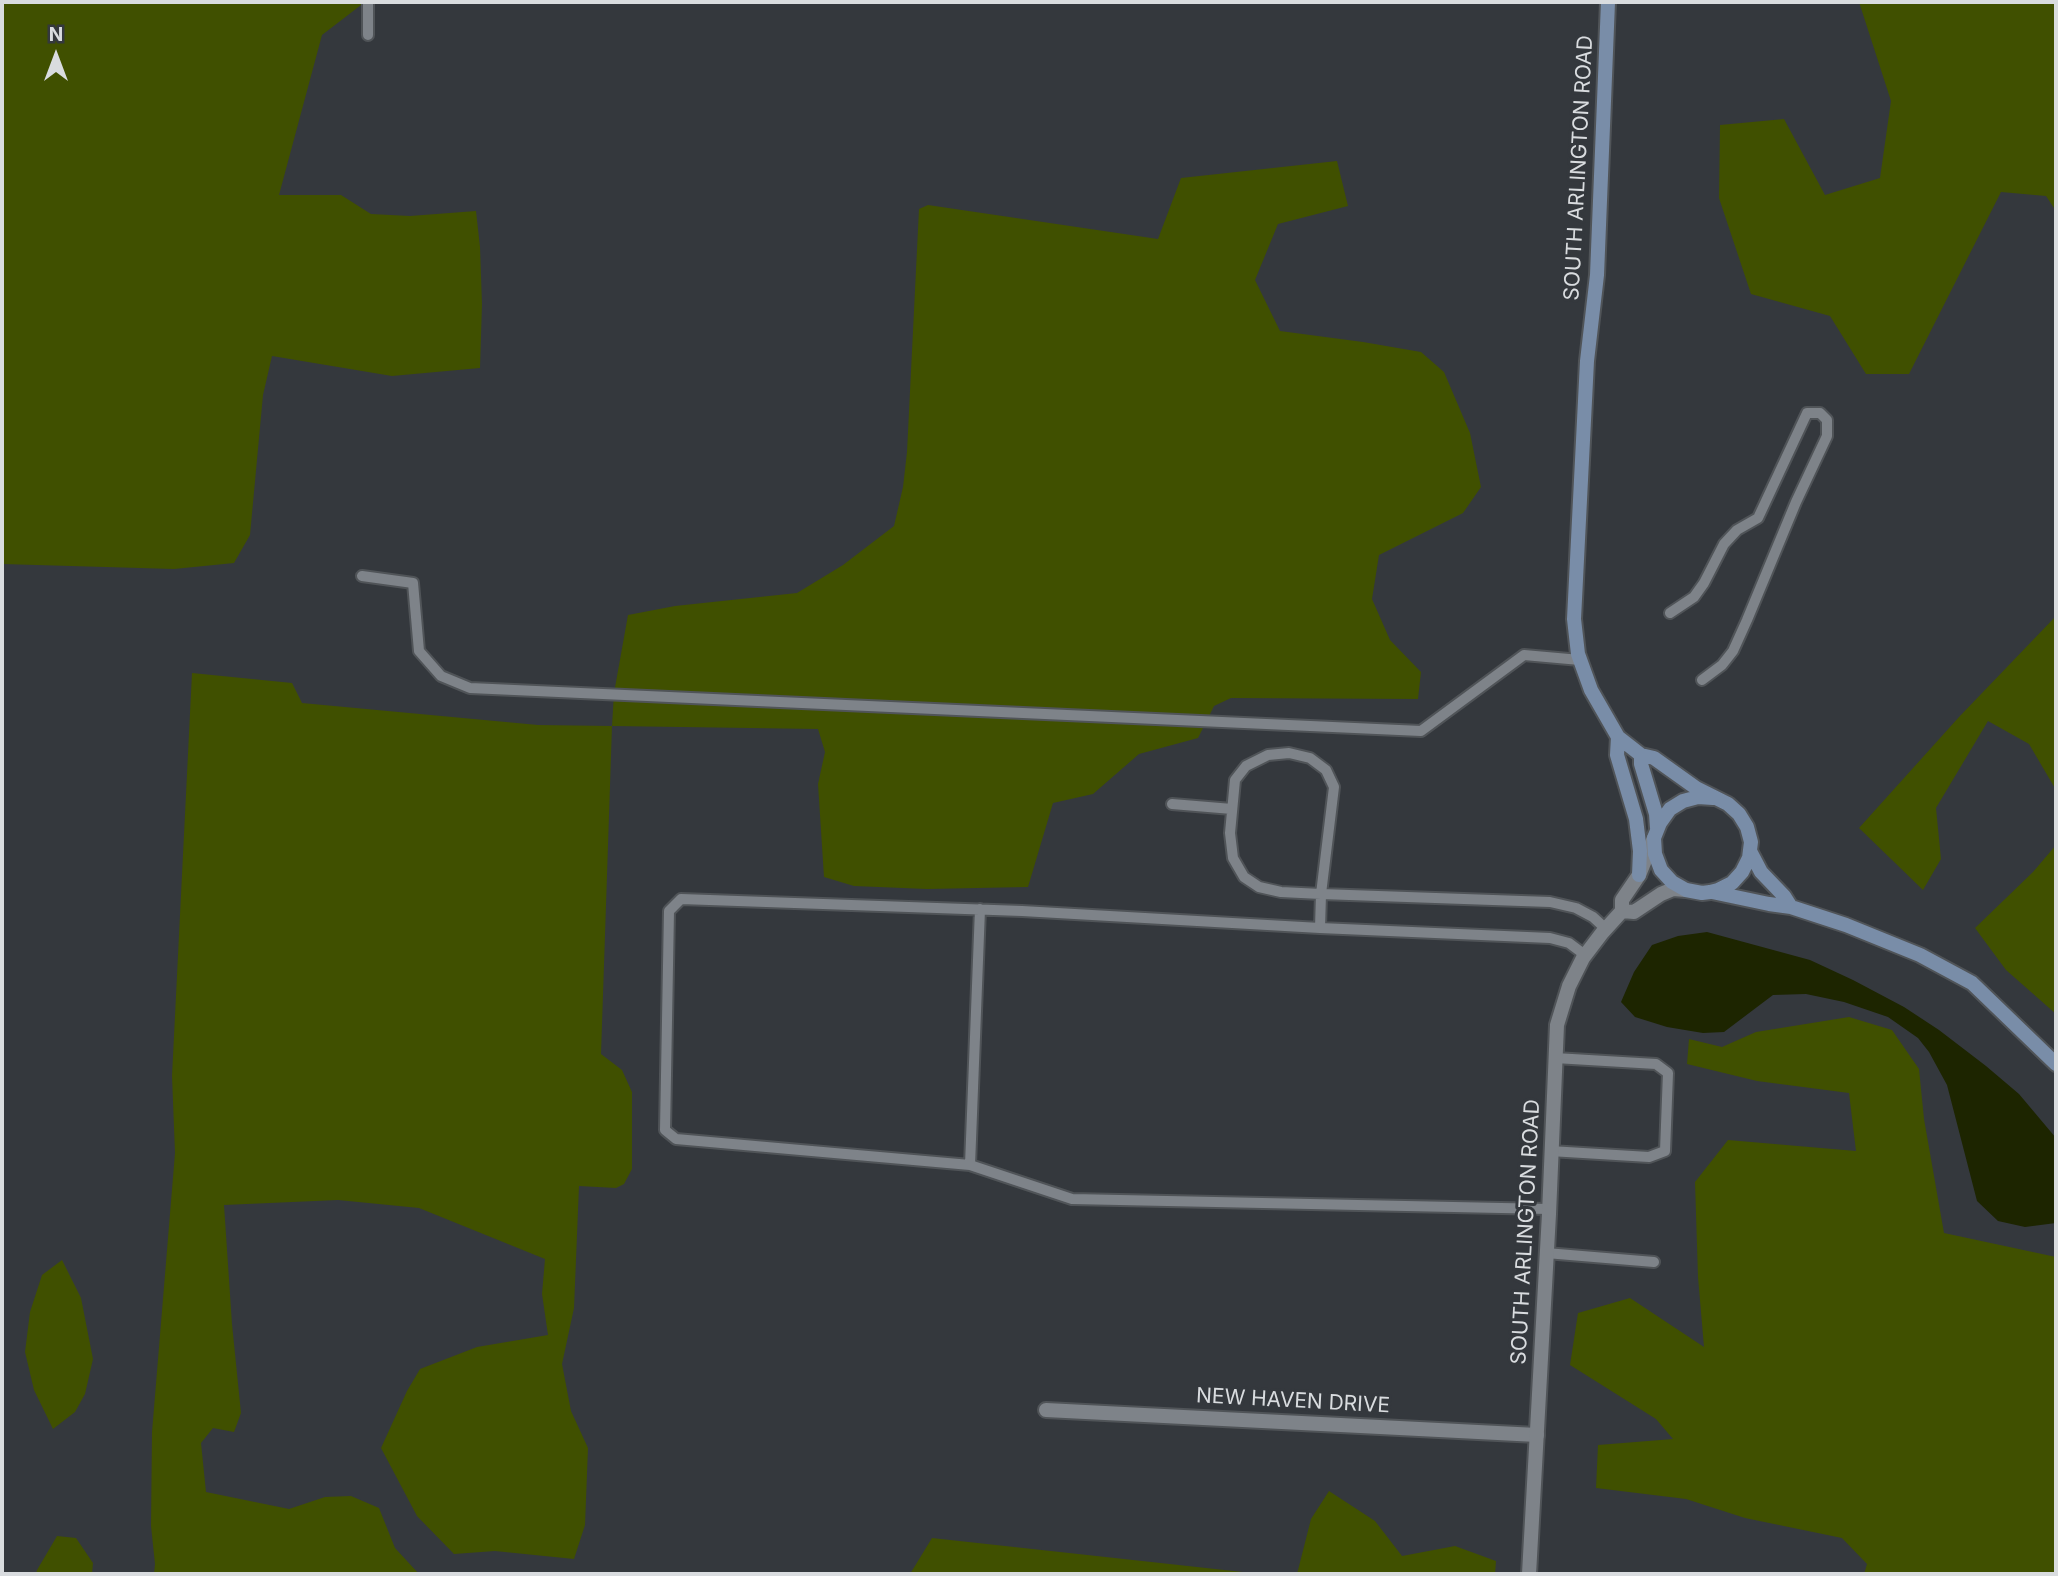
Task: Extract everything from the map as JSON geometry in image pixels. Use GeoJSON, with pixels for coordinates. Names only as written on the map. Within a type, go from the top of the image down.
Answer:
{"type":"FeatureCollection","features":[{"type":"Feature","properties":{"kind":"main road","name":"SOUTH ARLINGTON ROAD"},"geometry":{"type":"LineString","coordinates":[[1608,2],[1597,275],[1587,361],[1574,619],[1580,660],[1591,690],[1618,737]]}},
{"type":"Feature","properties":{"kind":"main road"},"geometry":{"type":"LineString","coordinates":[[1618,737],[1641,755],[1654,758],[1696,788],[1728,804],[1739,814],[1747,827],[1751,842],[1749,858],[1732,883],[1718,890],[1702,893],[1686,890],[1672,882],[1661,870],[1655,854],[1656,814],[1641,764],[1641,755]]}},
{"type":"Feature","properties":{"kind":"main road"},"geometry":{"type":"LineString","coordinates":[[1618,737],[1617,755],[1636,819],[1640,851],[1639,875]]}},
{"type":"Feature","properties":{"kind":"main road"},"geometry":{"type":"LineString","coordinates":[[1656,835],[1660,822],[1670,809],[1683,801],[1698,797],[1713,798]]}},
{"type":"Feature","properties":{"kind":"main road"},"geometry":{"type":"LineString","coordinates":[[1750,851],[1761,872],[1791,907]]}},
{"type":"Feature","properties":{"kind":"main road"},"geometry":{"type":"LineString","coordinates":[[1710,892],[1791,907],[1846,925],[1920,955],[1972,983],[2056,1064]]}},
{"type":"Feature","properties":{"kind":"street","name":"SOUTH ARLINGTON ROAD"},"geometry":{"type":"LineString","coordinates":[[1529,1574],[1557,1025],[1569,986],[1585,955],[1622,912],[1622,900],[1639,875],[1656,835]]}},
{"type":"Feature","properties":{"kind":"street","name":"SOUTH ARLINGTON ROAD"},"geometry":{"type":"LineString","coordinates":[[1622,912],[1634,912],[1661,894],[1686,890]]}},
{"type":"Feature","properties":{"kind":"street","name":"NEW HAVEN DRIVE"},"geometry":{"type":"LineString","coordinates":[[1046,1410],[1537,1435]]}},
{"type":"Feature","properties":{"kind":"lane"},"geometry":{"type":"LineString","coordinates":[[368,2],[368,34]]}},
{"type":"Feature","properties":{"kind":"lane"},"geometry":{"type":"LineString","coordinates":[[1670,613],[1694,597],[1724,544],[1737,530],[1758,518],[1807,413],[1820,413],[1828,420],[1827,436],[1733,652],[1722,665],[1702,680]]}},
{"type":"Feature","properties":{"kind":"lane"},"geometry":{"type":"LineString","coordinates":[[362,576],[414,583],[419,651],[441,676],[470,688],[1421,731],[1524,655],[1580,660]]}},
{"type":"Feature","properties":{"kind":"lane"},"geometry":{"type":"LineString","coordinates":[[1320,928],[1321,894],[1334,787],[1326,771],[1310,758],[1289,753],[1268,755],[1246,766],[1235,780],[1230,833],[1233,858],[1244,877],[1259,887],[1280,892],[1321,894],[1550,902],[1576,908],[1593,917],[1605,929]]}},
{"type":"Feature","properties":{"kind":"lane"},"geometry":{"type":"LineString","coordinates":[[1172,804],[1232,809]]}},
{"type":"Feature","properties":{"kind":"lane"},"geometry":{"type":"LineString","coordinates":[[1549,1209],[1072,1199],[970,1165],[676,1139],[664,1130],[670,911],[681,899],[980,909],[1550,938],[1569,943],[1585,955]]}},
{"type":"Feature","properties":{"kind":"lane"},"geometry":{"type":"LineString","coordinates":[[970,1165],[980,909]]}},
{"type":"Feature","properties":{"kind":"lane"},"geometry":{"type":"LineString","coordinates":[[1550,1151],[1649,1157],[1665,1151],[1668,1073],[1656,1064],[1555,1058]]}},
{"type":"Feature","properties":{"kind":"lane"},"geometry":{"type":"LineString","coordinates":[[1546,1253],[1654,1262]]}},
{"type":"Feature","properties":{"kind":"green space"},"geometry":{"type":"Polygon","coordinates":[[[2,2],[365,2],[322,35],[279,195],[341,195],[371,214],[410,216],[476,211],[482,304],[480,368],[392,376],[272,356],[263,395],[250,535],[234,563],[174,569],[2,564],[2,2]]]}},
{"type":"Feature","properties":{"kind":"green space"},"geometry":{"type":"Polygon","coordinates":[[[1859,2],[2056,2],[2056,211],[2046,196],[2001,192],[1909,374],[1866,374],[1830,316],[1751,294],[1719,198],[1720,125],[1784,119],[1825,195],[1880,178],[1891,101],[1859,2]]]}},
{"type":"Feature","properties":{"kind":"green space"},"geometry":{"type":"Polygon","coordinates":[[[1337,161],[1348,206],[1278,224],[1255,280],[1280,331],[1421,352],[1444,372],[1470,433],[1481,487],[1463,513],[1379,555],[1372,599],[1390,640],[1421,672],[1418,699],[1231,698],[1214,706],[1198,738],[1139,754],[1093,794],[1053,803],[1028,887],[927,889],[854,886],[824,877],[818,784],[825,752],[818,729],[612,726],[614,693],[628,615],[675,606],[797,593],[843,565],[894,526],[903,487],[907,452],[919,209],[928,205],[1158,239],[1181,178],[1337,161]]]}},
{"type":"Feature","properties":{"kind":"green space"},"geometry":{"type":"Polygon","coordinates":[[[2056,616],[2056,790],[2029,744],[1988,721],[1936,808],[1941,859],[1923,890],[1859,828],[1959,717],[2056,616]]]}},
{"type":"Feature","properties":{"kind":"green space"},"geometry":{"type":"Polygon","coordinates":[[[192,673],[292,683],[302,703],[538,725],[612,726],[601,1054],[622,1070],[632,1092],[632,1169],[624,1184],[616,1188],[579,1186],[574,1308],[562,1364],[571,1411],[588,1448],[585,1525],[574,1559],[495,1551],[454,1554],[417,1516],[381,1448],[420,1369],[477,1347],[548,1335],[542,1294],[545,1259],[419,1208],[338,1200],[224,1205],[241,1413],[234,1432],[213,1428],[201,1443],[206,1492],[289,1509],[325,1497],[351,1496],[379,1508],[395,1548],[419,1574],[154,1574],[151,1526],[152,1432],[175,1153],[172,1076],[192,673]]]}},
{"type":"Feature","properties":{"kind":"green space"},"geometry":{"type":"Polygon","coordinates":[[[2056,845],[2056,1014],[2006,970],[1975,928],[2033,872],[2056,845]]]}},
{"type":"Feature","properties":{"kind":"green space"},"geometry":{"type":"Polygon","coordinates":[[[1849,1017],[1892,1030],[1919,1069],[1924,1119],[1944,1233],[2056,1257],[2056,1574],[1864,1574],[1867,1564],[1842,1538],[1745,1518],[1686,1499],[1596,1488],[1598,1445],[1673,1439],[1656,1419],[1570,1365],[1578,1313],[1630,1298],[1704,1347],[1698,1277],[1695,1182],[1728,1140],[1856,1151],[1849,1093],[1757,1081],[1687,1064],[1689,1039],[1722,1047],[1756,1032],[1849,1017]]]}},
{"type":"Feature","properties":{"kind":"green space"},"geometry":{"type":"Polygon","coordinates":[[[62,1260],[81,1298],[93,1359],[85,1394],[75,1412],[53,1429],[34,1390],[25,1352],[30,1312],[42,1275],[62,1260]]]}},
{"type":"Feature","properties":{"kind":"green space"},"geometry":{"type":"Polygon","coordinates":[[[1329,1491],[1375,1521],[1402,1556],[1455,1546],[1496,1561],[1495,1574],[1297,1574],[1311,1519],[1329,1491]]]}},
{"type":"Feature","properties":{"kind":"green space"},"geometry":{"type":"Polygon","coordinates":[[[57,1536],[76,1538],[93,1563],[92,1574],[36,1574],[57,1536]]]}},
{"type":"Feature","properties":{"kind":"green space"},"geometry":{"type":"Polygon","coordinates":[[[932,1538],[1261,1574],[910,1574],[932,1538]]]}},
{"type":"Feature","properties":{"kind":"shaded area"},"geometry":{"type":"Polygon","coordinates":[[[1707,932],[1810,960],[1853,980],[1904,1007],[1986,1066],[2019,1094],[2056,1138],[2056,1223],[2025,1227],[1998,1221],[1977,1201],[1947,1085],[1918,1038],[1888,1017],[1844,1002],[1806,994],[1773,995],[1724,1032],[1703,1033],[1667,1027],[1635,1017],[1621,1002],[1634,972],[1652,945],[1678,936],[1707,932]]]}}]}
